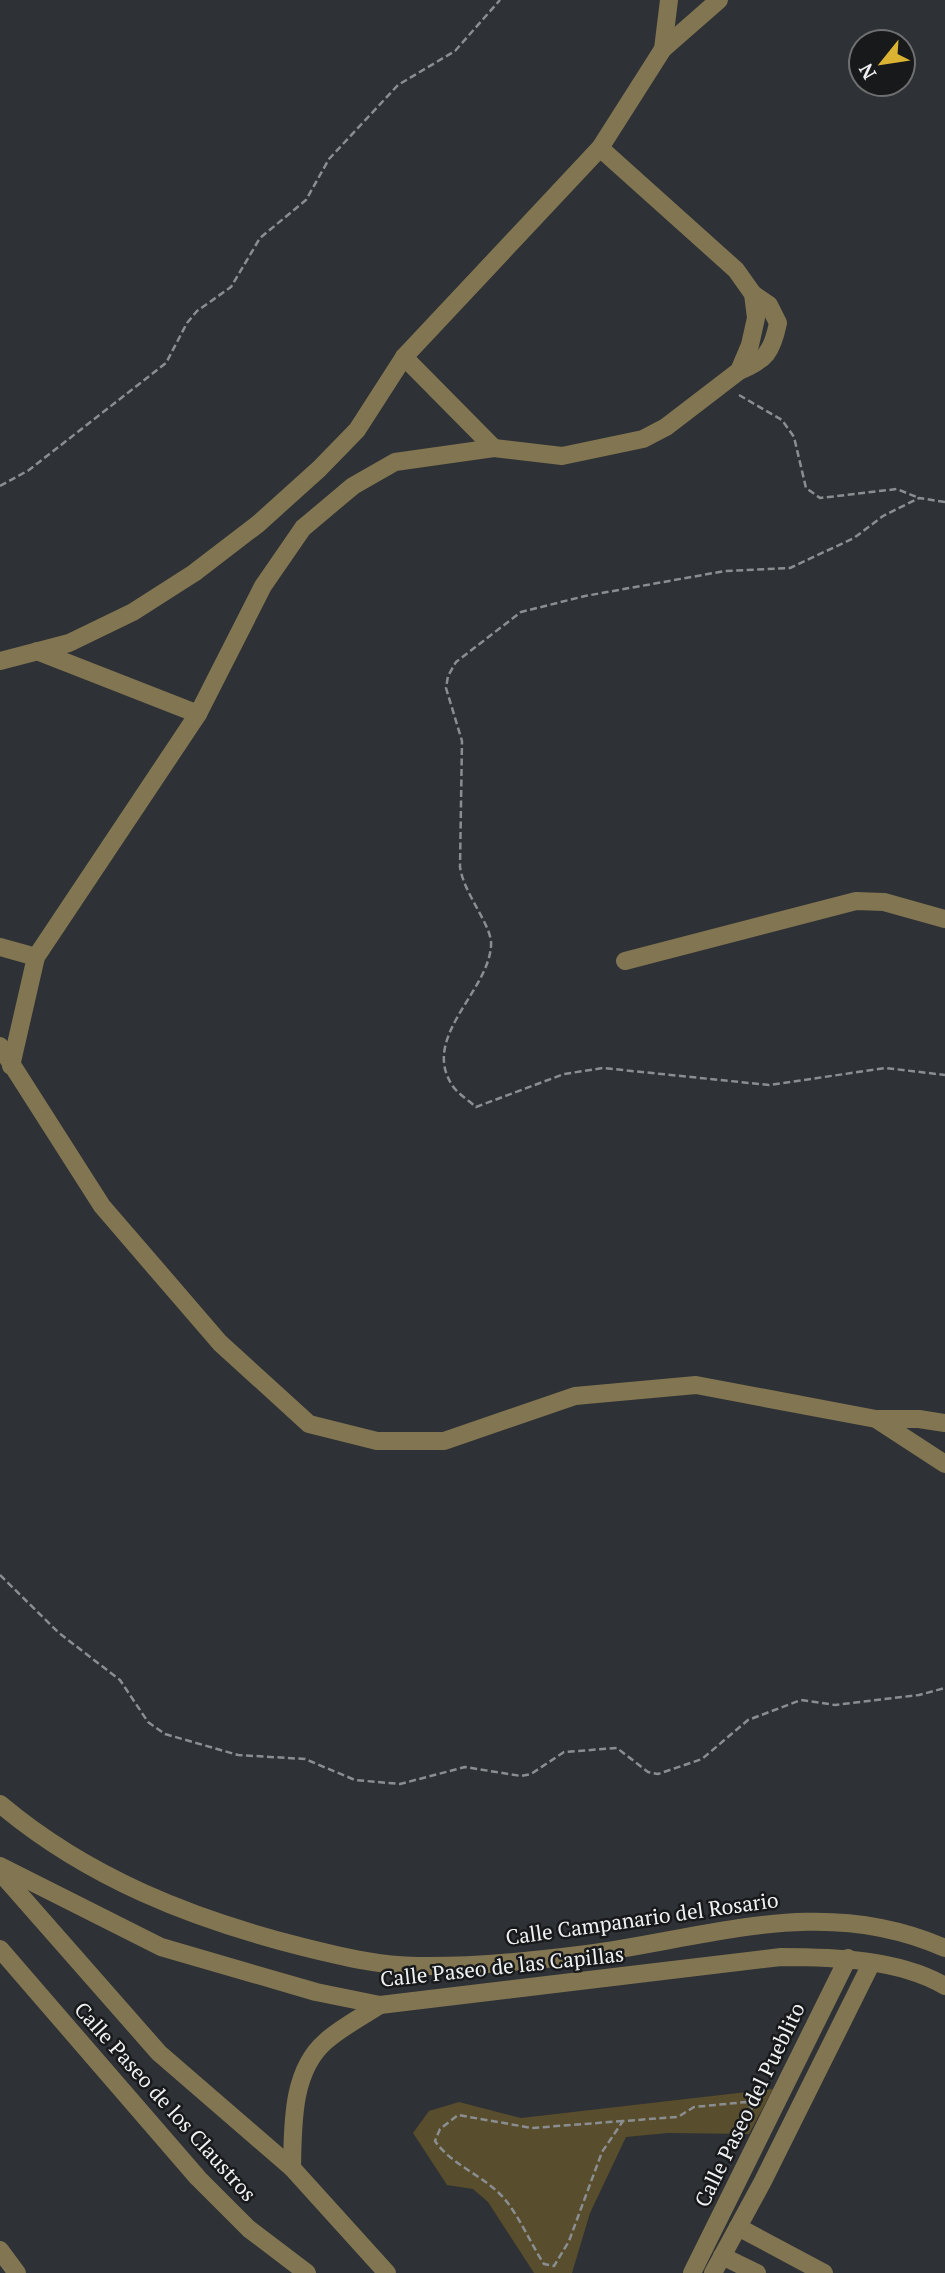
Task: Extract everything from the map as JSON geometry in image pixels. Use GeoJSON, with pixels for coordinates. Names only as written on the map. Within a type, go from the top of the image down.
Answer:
{"type":"FeatureCollection","features":[{"type":"Feature","properties":{"kind":"street"},"geometry":{"type":"LineString","coordinates":[[663,49],[669,0]]}},
{"type":"Feature","properties":{"kind":"street"},"geometry":{"type":"LineString","coordinates":[[0,661],[69,643],[134,612],[194,573],[258,524],[357,430],[404,357],[600,149],[663,49],[719,0]]}},
{"type":"Feature","properties":{"kind":"street"},"geometry":{"type":"LineString","coordinates":[[11,1066],[36,957],[198,714],[263,586],[303,528],[353,486],[395,462],[494,448],[562,456],[643,439],[666,427],[732,377],[750,345],[756,318],[753,294],[736,270],[600,149]]}},
{"type":"Feature","properties":{"kind":"street"},"geometry":{"type":"LineString","coordinates":[[404,357],[494,448]]}},
{"type":"Feature","properties":{"kind":"street"},"geometry":{"type":"LineString","coordinates":[[37,651],[198,714]]}},
{"type":"Feature","properties":{"kind":"street"},"geometry":{"type":"LineString","coordinates":[[625,961],[856,901],[884,902],[945,919]]}},
{"type":"Feature","properties":{"kind":"street"},"geometry":{"type":"LineString","coordinates":[[0,947],[36,957]]}},
{"type":"Feature","properties":{"kind":"street"},"geometry":{"type":"LineString","coordinates":[[0,1046],[102,1206],[220,1343],[309,1424],[377,1441],[444,1441],[575,1396],[696,1385],[876,1419],[919,1419],[945,1423]]}},
{"type":"Feature","properties":{"kind":"street"},"geometry":{"type":"LineString","coordinates":[[876,1419],[945,1464]]}},
{"type":"Feature","properties":{"kind":"street","name":"Calle Campanario del Rosario"},"geometry":{"type":"LineString","coordinates":[[0,1804],[27,1826],[100,1873],[176,1909],[255,1935],[343,1955],[416,1966],[494,1963],[586,1954],[792,1921],[828,1919],[904,1933],[945,1948]]}},
{"type":"Feature","properties":{"kind":"street","name":"Calle Paseo de las Capillas"},"geometry":{"type":"LineString","coordinates":[[0,1866],[161,1947],[316,1992],[380,2004],[781,1957],[848,1958],[901,1970],[945,1986]]}},
{"type":"Feature","properties":{"kind":"street","name":"Calle Paseo de los Claustros"},"geometry":{"type":"LineString","coordinates":[[0,1872],[159,2053],[292,2168],[387,2273]]}},
{"type":"Feature","properties":{"kind":"street","name":"Calle Paseo de los Claustros"},"geometry":{"type":"LineString","coordinates":[[0,1949],[198,2178],[249,2229],[300,2271]]}},
{"type":"Feature","properties":{"kind":"street","name":"Calle Paseo del Pueblito"},"geometry":{"type":"LineString","coordinates":[[692,2273],[848,1958]]}},
{"type":"Feature","properties":{"kind":"street","name":"Calle Paseo del Pueblito"},"geometry":{"type":"LineString","coordinates":[[713,2273],[763,2181],[871,1964]]}},
{"type":"Feature","properties":{"kind":"street"},"geometry":{"type":"LineString","coordinates":[[292,2168],[293,2109],[304,2073],[324,2042],[380,2004]]}},
{"type":"Feature","properties":{"kind":"street"},"geometry":{"type":"LineString","coordinates":[[743,2171],[763,2181]]}},
{"type":"Feature","properties":{"kind":"street"},"geometry":{"type":"LineString","coordinates":[[738,2227],[824,2273]]}},
{"type":"Feature","properties":{"kind":"street"},"geometry":{"type":"LineString","coordinates":[[0,2250],[17,2273]]}},
{"type":"Feature","properties":{"kind":"street"},"geometry":{"type":"LineString","coordinates":[[722,2256],[757,2273]]}},
{"type":"Feature","properties":{"kind":"path"},"geometry":{"type":"LineString","coordinates":[[0,486],[29,470],[166,363],[187,323],[197,311],[231,287],[260,238],[306,200],[329,159],[398,85],[455,51],[500,0]]}},
{"type":"Feature","properties":{"kind":"path"},"geometry":{"type":"LineString","coordinates":[[732,377],[750,403],[782,420],[794,437],[806,488],[820,498],[897,489],[919,498],[945,502]]}},
{"type":"Feature","properties":{"kind":"path"},"geometry":{"type":"LineString","coordinates":[[919,498],[883,516],[854,538],[790,568],[725,571],[586,596],[522,612],[456,662],[448,676],[446,688],[463,741],[460,867],[463,886],[487,927],[492,943],[489,966],[446,1040],[445,1067],[452,1085],[475,1107],[564,1074],[603,1068],[769,1085],[886,1068],[945,1075]]}},
{"type":"Feature","properties":{"kind":"path"},"geometry":{"type":"LineString","coordinates":[[0,1576],[58,1633],[120,1680],[148,1722],[165,1734],[238,1755],[305,1759],[355,1780],[400,1784],[465,1767],[521,1776],[531,1774],[564,1752],[617,1748],[648,1772],[658,1774],[702,1759],[748,1720],[800,1700],[835,1704],[919,1695],[945,1688]]}},
{"type":"Feature","properties":{"kind":"path"},"geometry":{"type":"LineString","coordinates":[[622,2121],[602,2152],[569,2241],[554,2266],[544,2264],[506,2201],[471,2171],[447,2158],[435,2141],[440,2129],[458,2115],[532,2128],[622,2121],[678,2117],[694,2107],[746,2102],[755,2111],[773,2113]]}},
{"type":"Feature","properties":{"kind":"shaded area"},"geometry":{"type":"Polygon","coordinates":[[[773,2089],[749,2134],[668,2133],[626,2137],[590,2213],[572,2273],[534,2273],[488,2202],[473,2189],[447,2185],[413,2133],[429,2111],[459,2102],[521,2118],[773,2089]]]}}]}
